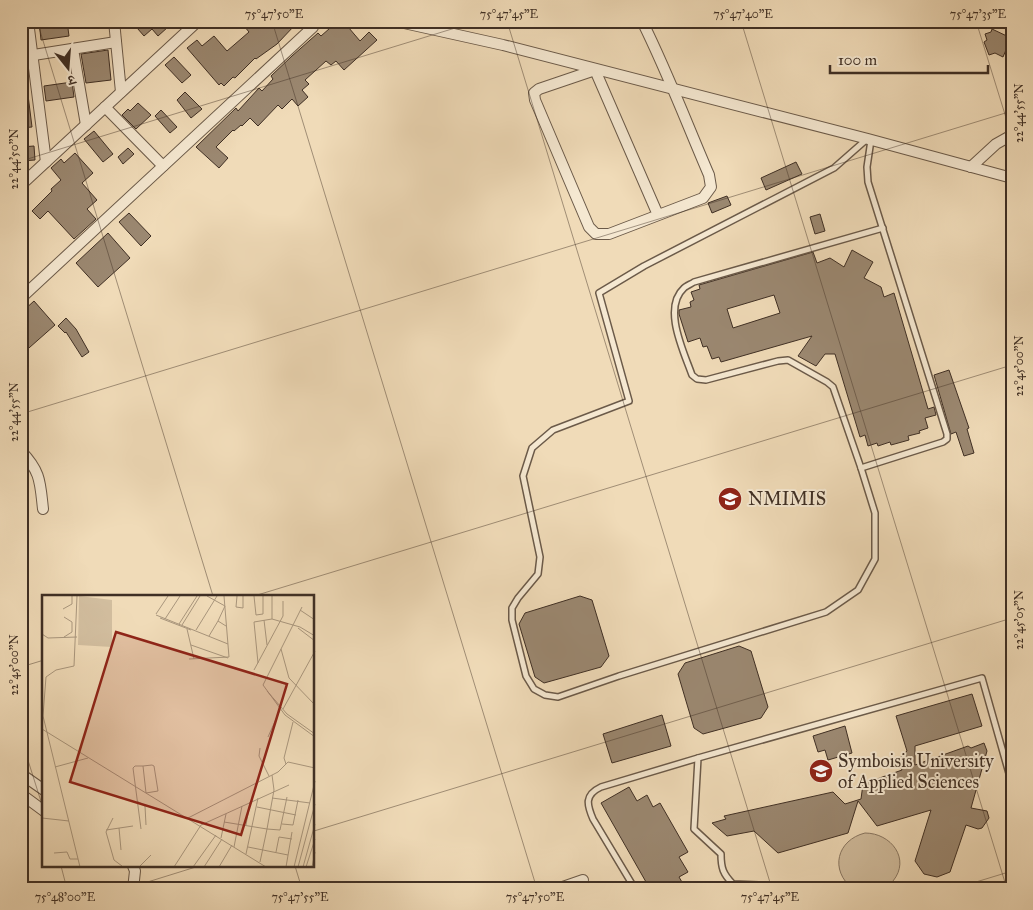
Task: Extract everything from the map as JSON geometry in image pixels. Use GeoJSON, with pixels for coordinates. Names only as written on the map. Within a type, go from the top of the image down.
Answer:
{"type":"FeatureCollection","features":[{"type":"Feature","properties":{"kind":"street"},"geometry":{"type":"LineString","coordinates":[[28,21],[46,162]]}},
{"type":"Feature","properties":{"kind":"street"},"geometry":{"type":"LineString","coordinates":[[114,21],[121,92]]}},
{"type":"Feature","properties":{"kind":"street"},"geometry":{"type":"LineString","coordinates":[[21,185],[198,21]]}},
{"type":"Feature","properties":{"kind":"street"},"geometry":{"type":"LineString","coordinates":[[21,298],[313,27],[315,21]]}},
{"type":"Feature","properties":{"kind":"street"},"geometry":{"type":"LineString","coordinates":[[395,21],[503,45],[870,139],[1012,178]]}},
{"type":"Feature","properties":{"kind":"street"},"geometry":{"type":"LineString","coordinates":[[595,70],[539,89],[534,93],[535,100],[589,227],[596,234],[609,234],[703,198],[711,187],[709,175],[671,88],[659,55],[642,21]]}},
{"type":"Feature","properties":{"kind":"street"},"geometry":{"type":"LineString","coordinates":[[21,57],[116,42]]}},
{"type":"Feature","properties":{"kind":"street"},"geometry":{"type":"LineString","coordinates":[[73,49],[86,125]]}},
{"type":"Feature","properties":{"kind":"street"},"geometry":{"type":"LineString","coordinates":[[595,70],[658,215]]}},
{"type":"Feature","properties":{"kind":"street"},"geometry":{"type":"LineString","coordinates":[[105,107],[163,166]]}},
{"type":"Feature","properties":{"kind":"street"},"geometry":{"type":"LineString","coordinates":[[972,167],[991,148],[1012,135]]}},
{"type":"Feature","properties":{"kind":"street"},"geometry":{"type":"LineString","coordinates":[[21,451],[34,466],[39,477],[42,509]]}},
{"type":"Feature","properties":{"kind":"street"},"geometry":{"type":"LineString","coordinates":[[21,774],[42,789]]}},
{"type":"Feature","properties":{"kind":"street"},"geometry":{"type":"LineString","coordinates":[[21,794],[42,810]]}},
{"type":"Feature","properties":{"kind":"street"},"geometry":{"type":"LineString","coordinates":[[132,889],[134,868]]}},
{"type":"Feature","properties":{"kind":"street"},"geometry":{"type":"LineString","coordinates":[[557,889],[583,880]]}},
{"type":"Feature","properties":{"kind":"lane"},"geometry":{"type":"LineString","coordinates":[[861,468],[943,442],[947,434],[867,173],[870,139]]}},
{"type":"Feature","properties":{"kind":"lane"},"geometry":{"type":"LineString","coordinates":[[870,139],[834,168],[644,266],[599,293],[629,400],[553,430],[532,448],[529,457],[523,476],[540,557],[538,574],[512,608],[512,620],[526,676],[534,689],[545,695],[558,697],[619,676],[826,612],[858,590],[875,559],[875,513],[837,396],[832,388],[827,382],[788,360],[706,380],[697,379],[692,374],[676,327],[674,307],[677,296],[684,288],[694,282],[883,228]]}},
{"type":"Feature","properties":{"kind":"lane"},"geometry":{"type":"LineString","coordinates":[[635,889],[588,808],[588,798],[593,791],[698,758],[982,678],[1012,784]]}},
{"type":"Feature","properties":{"kind":"lane"},"geometry":{"type":"LineString","coordinates":[[698,758],[694,829],[722,854],[721,868],[724,876],[733,884],[759,885],[764,889]]}},
{"type":"Feature","properties":{"kind":"shaded area"},"geometry":{"type":"Polygon","coordinates":[[[865,833],[883,837],[890,842],[899,856],[898,873],[888,887],[877,890],[853,889],[845,881],[841,873],[839,865],[843,849],[848,842],[865,833]]]}},
{"type":"Feature","properties":{"kind":"building"},"geometry":{"type":"Polygon","coordinates":[[[39,21],[67,21],[69,36],[41,40],[39,21]]]}},
{"type":"Feature","properties":{"kind":"building"},"geometry":{"type":"Polygon","coordinates":[[[131,21],[164,21],[168,27],[158,36],[152,29],[144,36],[131,21]]]}},
{"type":"Feature","properties":{"kind":"building"},"geometry":{"type":"Polygon","coordinates":[[[240,21],[291,21],[295,25],[277,44],[255,58],[235,78],[233,77],[224,86],[221,83],[219,85],[187,48],[197,40],[202,46],[214,36],[227,51],[249,32],[240,21]]]}},
{"type":"Feature","properties":{"kind":"building"},"geometry":{"type":"Polygon","coordinates":[[[338,21],[343,21],[360,41],[369,32],[377,40],[344,70],[336,61],[331,65],[326,61],[305,80],[309,84],[302,90],[308,97],[298,106],[292,99],[282,109],[278,105],[258,126],[250,118],[242,126],[233,130],[216,147],[228,158],[219,168],[196,147],[236,108],[238,111],[259,88],[262,91],[273,79],[271,76],[292,56],[318,33],[321,36],[338,21]]]}},
{"type":"Feature","properties":{"kind":"building"},"geometry":{"type":"Polygon","coordinates":[[[992,29],[1011,38],[1003,57],[995,53],[989,55],[984,42],[987,40],[985,34],[991,32],[992,29]]]}},
{"type":"Feature","properties":{"kind":"building"},"geometry":{"type":"Polygon","coordinates":[[[108,50],[111,80],[86,83],[81,54],[108,50]]]}},
{"type":"Feature","properties":{"kind":"building"},"geometry":{"type":"Polygon","coordinates":[[[174,57],[191,75],[182,83],[165,65],[174,57]]]}},
{"type":"Feature","properties":{"kind":"building"},"geometry":{"type":"Polygon","coordinates":[[[72,82],[74,97],[46,101],[44,86],[72,82]]]}},
{"type":"Feature","properties":{"kind":"building"},"geometry":{"type":"Polygon","coordinates":[[[27,87],[32,127],[21,128],[21,88],[27,87]]]}},
{"type":"Feature","properties":{"kind":"building"},"geometry":{"type":"Polygon","coordinates":[[[185,92],[202,109],[191,118],[177,100],[185,92]]]}},
{"type":"Feature","properties":{"kind":"building"},"geometry":{"type":"Polygon","coordinates":[[[138,103],[151,115],[136,129],[122,115],[128,109],[130,111],[138,103]]]}},
{"type":"Feature","properties":{"kind":"building"},"geometry":{"type":"Polygon","coordinates":[[[161,110],[177,127],[170,133],[155,116],[161,110]]]}},
{"type":"Feature","properties":{"kind":"building"},"geometry":{"type":"Polygon","coordinates":[[[94,131],[113,154],[103,162],[84,139],[94,131]]]}},
{"type":"Feature","properties":{"kind":"building"},"geometry":{"type":"Polygon","coordinates":[[[34,146],[35,160],[21,161],[21,147],[34,146]]]}},
{"type":"Feature","properties":{"kind":"building"},"geometry":{"type":"Polygon","coordinates":[[[128,148],[134,154],[123,164],[118,157],[128,148]]]}},
{"type":"Feature","properties":{"kind":"building"},"geometry":{"type":"Polygon","coordinates":[[[75,153],[93,173],[82,183],[97,200],[87,209],[96,219],[74,239],[48,211],[40,219],[32,211],[61,180],[51,168],[61,159],[64,163],[75,153]]]}},
{"type":"Feature","properties":{"kind":"building"},"geometry":{"type":"Polygon","coordinates":[[[796,162],[802,174],[766,190],[761,178],[796,162]]]}},
{"type":"Feature","properties":{"kind":"building"},"geometry":{"type":"Polygon","coordinates":[[[727,196],[731,205],[712,213],[708,203],[727,196]]]}},
{"type":"Feature","properties":{"kind":"building"},"geometry":{"type":"Polygon","coordinates":[[[129,213],[151,236],[141,246],[119,222],[129,213]]]}},
{"type":"Feature","properties":{"kind":"building"},"geometry":{"type":"Polygon","coordinates":[[[820,214],[825,231],[815,234],[810,217],[820,214]]]}},
{"type":"Feature","properties":{"kind":"building"},"geometry":{"type":"Polygon","coordinates":[[[108,233],[130,258],[98,287],[76,263],[108,233]]]}},
{"type":"Feature","properties":{"kind":"building"},"geometry":{"type":"Polygon","coordinates":[[[852,250],[873,262],[864,278],[881,287],[884,297],[894,293],[928,409],[934,407],[936,415],[925,418],[928,428],[919,431],[920,433],[908,436],[909,440],[891,445],[890,442],[878,446],[877,443],[868,446],[865,435],[860,437],[835,354],[825,354],[816,366],[798,356],[812,336],[721,362],[719,357],[712,359],[707,346],[703,347],[700,338],[688,342],[679,310],[691,307],[690,302],[694,300],[691,292],[700,289],[699,285],[813,252],[817,263],[830,258],[844,267],[852,250]],[[774,295],[727,309],[733,328],[780,313],[774,295]]]}},
{"type":"Feature","properties":{"kind":"building"},"geometry":{"type":"Polygon","coordinates":[[[34,301],[55,325],[21,355],[21,324],[29,317],[23,311],[34,301]]]}},
{"type":"Feature","properties":{"kind":"building"},"geometry":{"type":"Polygon","coordinates":[[[66,318],[76,329],[89,352],[82,357],[66,332],[58,326],[66,318]]]}},
{"type":"Feature","properties":{"kind":"building"},"geometry":{"type":"Polygon","coordinates":[[[949,370],[969,428],[967,429],[974,453],[964,456],[956,432],[951,434],[934,375],[949,370]]]}},
{"type":"Feature","properties":{"kind":"building"},"geometry":{"type":"Polygon","coordinates":[[[580,596],[592,600],[609,656],[601,667],[544,683],[535,677],[519,624],[525,613],[580,596]]]}},
{"type":"Feature","properties":{"kind":"building"},"geometry":{"type":"Polygon","coordinates":[[[739,646],[751,651],[768,707],[761,718],[703,734],[694,728],[678,674],[685,663],[739,646]]]}},
{"type":"Feature","properties":{"kind":"building"},"geometry":{"type":"Polygon","coordinates":[[[972,694],[982,726],[915,746],[915,765],[968,746],[971,748],[984,743],[987,751],[971,808],[987,811],[989,818],[982,828],[978,829],[966,825],[950,872],[937,877],[924,874],[915,861],[931,810],[877,826],[858,801],[848,833],[778,853],[754,831],[727,836],[712,823],[726,819],[724,816],[833,792],[845,804],[861,799],[863,784],[902,770],[898,759],[907,751],[896,716],[972,694]]]}},
{"type":"Feature","properties":{"kind":"building"},"geometry":{"type":"Polygon","coordinates":[[[662,715],[671,746],[612,763],[603,734],[662,715]]]}},
{"type":"Feature","properties":{"kind":"building"},"geometry":{"type":"Polygon","coordinates":[[[845,726],[852,753],[828,760],[825,750],[818,752],[813,736],[845,726]]]}},
{"type":"Feature","properties":{"kind":"building"},"geometry":{"type":"Polygon","coordinates":[[[629,787],[637,801],[647,795],[653,807],[660,803],[688,852],[679,857],[688,872],[679,877],[686,889],[650,889],[601,803],[629,787]]]}},
{"type":"Feature","properties":{"kind":"place","name":"NMIMIS"},"geometry":{"type":"Point","coordinates":[730,499]}},
{"type":"Feature","properties":{"kind":"place","name":"Symboisis University of Applied Sciences"},"geometry":{"type":"Point","coordinates":[821,771]}}]}
